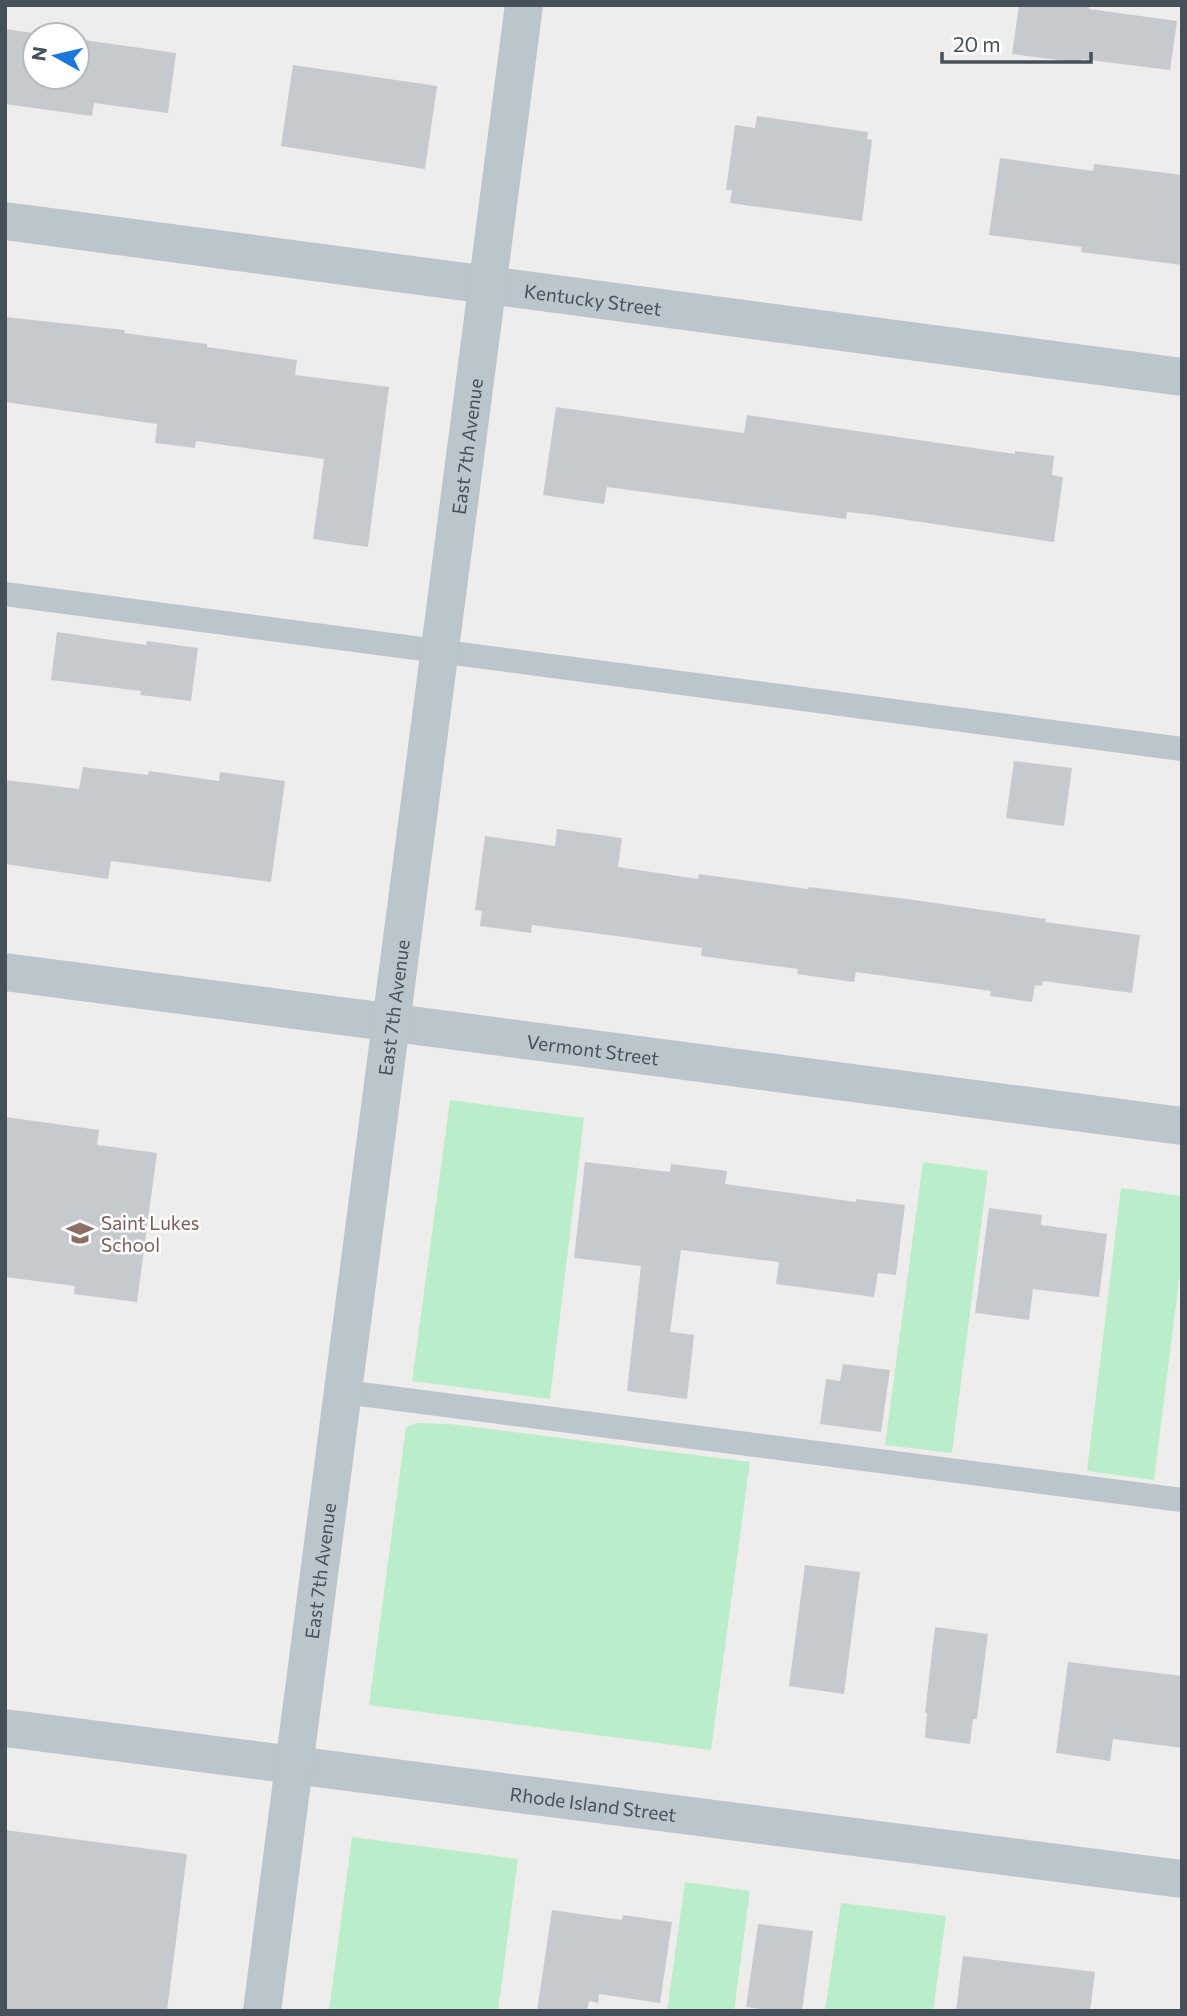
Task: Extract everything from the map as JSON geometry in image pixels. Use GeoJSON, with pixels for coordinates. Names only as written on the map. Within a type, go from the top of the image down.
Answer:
{"type":"FeatureCollection","features":[{"type":"Feature","properties":{"kind":"street","name":"East 7th Avenue"},"geometry":{"type":"LineString","coordinates":[[262,2011],[345,1392],[390,1022],[524,5]]}},
{"type":"Feature","properties":{"kind":"street","name":"Kentucky Street"},"geometry":{"type":"LineString","coordinates":[[5,221],[1182,377]]}},
{"type":"Feature","properties":{"kind":"street","name":"Vermont Street"},"geometry":{"type":"LineString","coordinates":[[5,972],[1182,1126]]}},
{"type":"Feature","properties":{"kind":"street","name":"Rhode Island Street"},"geometry":{"type":"LineString","coordinates":[[5,1728],[1182,1879]]}},
{"type":"Feature","properties":{"kind":"lane"},"geometry":{"type":"LineString","coordinates":[[5,594],[1182,749]]}},
{"type":"Feature","properties":{"kind":"lane"},"geometry":{"type":"LineString","coordinates":[[345,1392],[1182,1500]]}},
{"type":"Feature","properties":{"kind":"green space"},"geometry":{"type":"Polygon","coordinates":[[[450,1100],[584,1118],[550,1399],[412,1381],[450,1100]]]}},
{"type":"Feature","properties":{"kind":"green space"},"geometry":{"type":"Polygon","coordinates":[[[923,1162],[988,1171],[952,1453],[885,1445],[923,1162]]]}},
{"type":"Feature","properties":{"kind":"green space"},"geometry":{"type":"Polygon","coordinates":[[[1121,1188],[1182,1196],[1182,1257],[1154,1480],[1087,1471],[1121,1188]]]}},
{"type":"Feature","properties":{"kind":"green space"},"geometry":{"type":"Polygon","coordinates":[[[417,1423],[450,1424],[750,1462],[711,1750],[369,1705],[406,1427],[417,1423]]]}},
{"type":"Feature","properties":{"kind":"green space"},"geometry":{"type":"Polygon","coordinates":[[[352,1837],[518,1859],[498,2011],[329,2011],[352,1837]]]}},
{"type":"Feature","properties":{"kind":"green space"},"geometry":{"type":"Polygon","coordinates":[[[685,1882],[750,1891],[734,2011],[667,2011],[685,1882]]]}},
{"type":"Feature","properties":{"kind":"green space"},"geometry":{"type":"Polygon","coordinates":[[[841,1903],[946,1916],[933,2011],[825,2011],[841,1903]]]}},
{"type":"Feature","properties":{"kind":"building"},"geometry":{"type":"Polygon","coordinates":[[[1019,5],[1089,5],[1089,9],[1177,21],[1170,70],[1012,54],[1019,5]]]}},
{"type":"Feature","properties":{"kind":"building"},"geometry":{"type":"Polygon","coordinates":[[[5,29],[21,31],[21,91],[91,91],[91,41],[176,53],[168,113],[94,103],[92,116],[5,104],[5,29]]]}},
{"type":"Feature","properties":{"kind":"building"},"geometry":{"type":"Polygon","coordinates":[[[293,65],[437,86],[425,169],[281,146],[293,65]]]}},
{"type":"Feature","properties":{"kind":"building"},"geometry":{"type":"Polygon","coordinates":[[[757,116],[868,132],[867,139],[872,140],[862,221],[730,203],[732,190],[726,190],[735,125],[755,128],[757,116]]]}},
{"type":"Feature","properties":{"kind":"building"},"geometry":{"type":"Polygon","coordinates":[[[1000,158],[1093,171],[1094,164],[1182,175],[1182,265],[1081,252],[1082,247],[989,235],[1000,158]]]}},
{"type":"Feature","properties":{"kind":"building"},"geometry":{"type":"Polygon","coordinates":[[[5,317],[125,330],[124,333],[297,360],[295,375],[389,387],[368,547],[313,539],[324,459],[196,441],[195,448],[155,443],[157,424],[5,402],[5,317]]]}},
{"type":"Feature","properties":{"kind":"building"},"geometry":{"type":"Polygon","coordinates":[[[556,407],[744,433],[747,415],[1015,454],[1015,451],[1054,456],[1052,475],[1063,477],[1054,542],[874,515],[847,512],[846,519],[607,487],[604,504],[543,495],[556,407]]]}},
{"type":"Feature","properties":{"kind":"building"},"geometry":{"type":"Polygon","coordinates":[[[57,632],[146,645],[147,641],[198,648],[191,701],[140,695],[141,691],[51,680],[57,632]]]}},
{"type":"Feature","properties":{"kind":"building"},"geometry":{"type":"Polygon","coordinates":[[[1014,761],[1072,768],[1064,826],[1006,818],[1014,761]]]}},
{"type":"Feature","properties":{"kind":"building"},"geometry":{"type":"Polygon","coordinates":[[[83,767],[148,775],[149,771],[219,781],[220,772],[285,781],[271,882],[111,861],[108,879],[5,864],[5,780],[79,789],[83,767]]]}},
{"type":"Feature","properties":{"kind":"building"},"geometry":{"type":"Polygon","coordinates":[[[557,829],[622,838],[618,867],[698,879],[699,874],[907,899],[1140,935],[1132,993],[1043,981],[1042,986],[1035,985],[1032,1002],[990,996],[991,991],[856,972],[854,982],[797,974],[798,969],[701,956],[702,948],[609,935],[532,925],[531,933],[480,926],[482,911],[475,910],[485,836],[555,846],[557,829]]]}},
{"type":"Feature","properties":{"kind":"building"},"geometry":{"type":"Polygon","coordinates":[[[5,1117],[99,1130],[97,1145],[157,1153],[137,1302],[74,1294],[75,1286],[5,1277],[5,1117]]]}},
{"type":"Feature","properties":{"kind":"building"},"geometry":{"type":"Polygon","coordinates":[[[585,1162],[670,1172],[671,1164],[727,1171],[725,1184],[856,1202],[856,1199],[905,1205],[896,1275],[878,1273],[874,1297],[776,1284],[779,1262],[681,1250],[670,1332],[694,1335],[687,1399],[627,1391],[641,1266],[574,1258],[585,1162]]]}},
{"type":"Feature","properties":{"kind":"building"},"geometry":{"type":"Polygon","coordinates":[[[989,1208],[1042,1215],[1041,1225],[1107,1234],[1099,1297],[1033,1289],[1029,1320],[975,1313],[989,1208]]]}},
{"type":"Feature","properties":{"kind":"building"},"geometry":{"type":"Polygon","coordinates":[[[843,1364],[890,1370],[881,1432],[820,1424],[826,1379],[840,1381],[843,1364]]]}},
{"type":"Feature","properties":{"kind":"building"},"geometry":{"type":"Polygon","coordinates":[[[805,1565],[860,1572],[844,1694],[789,1686],[805,1565]]]}},
{"type":"Feature","properties":{"kind":"building"},"geometry":{"type":"Polygon","coordinates":[[[935,1627],[988,1634],[977,1719],[973,1719],[970,1744],[925,1738],[925,1713],[935,1627]]]}},
{"type":"Feature","properties":{"kind":"building"},"geometry":{"type":"Polygon","coordinates":[[[1068,1662],[1182,1676],[1182,1748],[1113,1739],[1110,1761],[1056,1753],[1068,1662]]]}},
{"type":"Feature","properties":{"kind":"building"},"geometry":{"type":"Polygon","coordinates":[[[5,1830],[187,1854],[167,2011],[5,2011],[5,1830]]]}},
{"type":"Feature","properties":{"kind":"building"},"geometry":{"type":"Polygon","coordinates":[[[552,1910],[622,1920],[623,1915],[672,1922],[660,2003],[599,1994],[598,2003],[589,2001],[587,2011],[537,2011],[552,1910]]]}},
{"type":"Feature","properties":{"kind":"building"},"geometry":{"type":"Polygon","coordinates":[[[758,1924],[813,1931],[802,2011],[772,2011],[746,2007],[758,1924]]]}},
{"type":"Feature","properties":{"kind":"building"},"geometry":{"type":"Polygon","coordinates":[[[963,1956],[1095,1972],[1090,2011],[956,2011],[963,1956]]]}},
{"type":"Feature","properties":{"kind":"place","name":"Saint Lukes School"},"geometry":{"type":"Point","coordinates":[80,1233]}}]}
